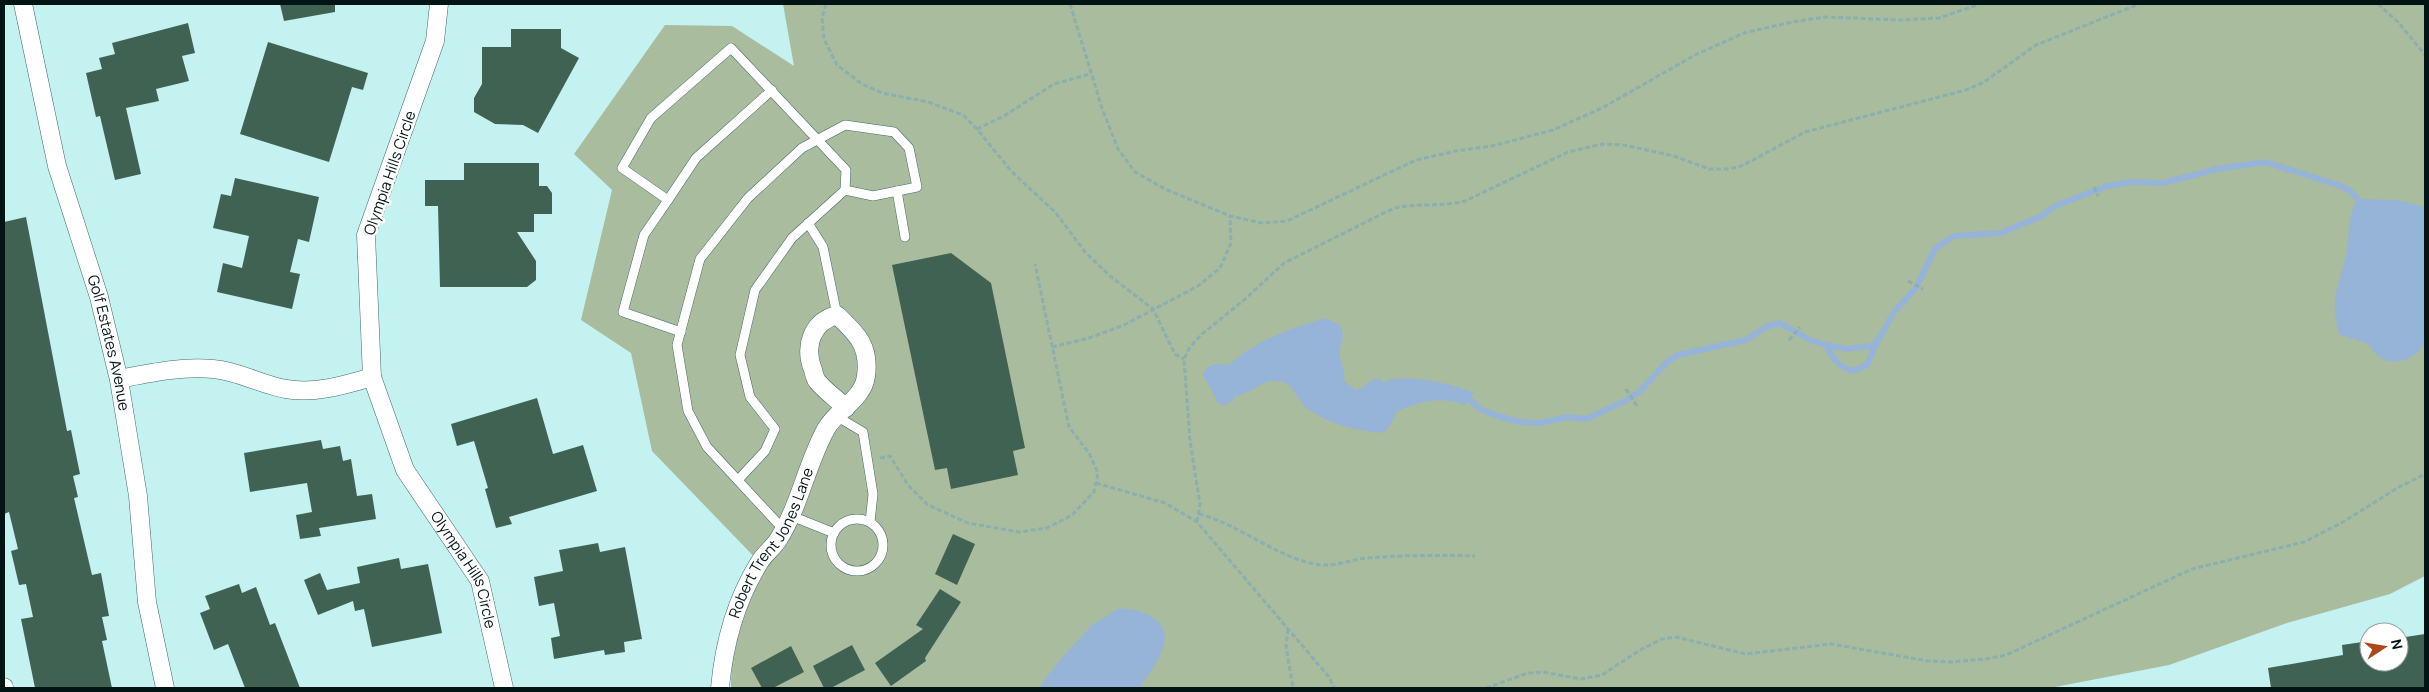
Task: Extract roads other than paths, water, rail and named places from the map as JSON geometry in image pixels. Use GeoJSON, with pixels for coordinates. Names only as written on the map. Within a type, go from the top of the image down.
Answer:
{"type":"FeatureCollection","features":[{"type":"Feature","properties":{"kind":"street","name":"Golf Estates Avenue"},"geometry":{"type":"LineString","coordinates":[[23,4],[57,166],[94,279],[119,379],[138,496],[147,602],[165,688]]}},
{"type":"Feature","properties":{"kind":"street","name":"Olympia Hills Circle"},"geometry":{"type":"LineString","coordinates":[[439,4],[435,41],[366,234],[372,377],[405,470],[480,581],[504,688]]}},
{"type":"Feature","properties":{"kind":"street"},"geometry":{"type":"LineString","coordinates":[[837,315],[828,318],[815,327],[810,342],[808,358],[816,380],[841,412]]}},
{"type":"Feature","properties":{"kind":"street","name":"Robert Trent Jones Lane"},"geometry":{"type":"LineString","coordinates":[[720,688],[727,636],[736,610],[760,561],[778,540],[820,439],[831,420],[862,391],[866,377],[867,355],[861,340],[837,315]]}},
{"type":"Feature","properties":{"kind":"street"},"geometry":{"type":"LineString","coordinates":[[119,379],[188,368],[214,369],[239,373],[285,389],[304,391],[326,389],[372,377]]}},
{"type":"Feature","properties":{"kind":"lane"},"geometry":{"type":"LineString","coordinates":[[668,200],[622,168],[651,118],[731,48],[819,139],[846,170],[845,190],[792,238],[755,290],[740,355],[750,397],[775,429],[765,451],[738,480]]}},
{"type":"Feature","properties":{"kind":"lane"},"geometry":{"type":"LineString","coordinates":[[681,332],[623,312],[644,234],[696,158],[772,90]]}},
{"type":"Feature","properties":{"kind":"lane"},"geometry":{"type":"LineString","coordinates":[[834,533],[786,522],[738,480],[707,447],[688,411],[677,345],[700,259],[748,198],[802,148],[845,125],[894,132],[909,148],[917,187],[873,196],[845,190]]}},
{"type":"Feature","properties":{"kind":"lane"},"geometry":{"type":"LineString","coordinates":[[897,191],[905,237]]}},
{"type":"Feature","properties":{"kind":"lane"},"geometry":{"type":"LineString","coordinates":[[808,223],[823,247],[837,315]]}},
{"type":"Feature","properties":{"kind":"lane"},"geometry":{"type":"LineString","coordinates":[[841,412],[862,432],[873,494],[870,522]]}},
{"type":"Feature","properties":{"kind":"lane"},"geometry":{"type":"LineString","coordinates":[[862,519],[870,522],[881,535],[882,552],[878,559],[865,569],[857,571],[841,565],[832,550],[834,533],[846,522],[862,519]]}},
{"type":"Feature","properties":{"kind":"water"},"geometry":{"type":"Polygon","coordinates":[[[2358,199],[2398,200],[2425,207],[2425,342],[2417,353],[2405,360],[2392,362],[2385,360],[2379,357],[2365,343],[2339,334],[2335,311],[2336,293],[2346,255],[2350,218],[2358,199]]]}},
{"type":"Feature","properties":{"kind":"water"},"geometry":{"type":"Polygon","coordinates":[[[1326,318],[1341,326],[1343,338],[1340,353],[1344,381],[1356,390],[1363,388],[1371,380],[1381,379],[1383,383],[1391,380],[1414,379],[1454,386],[1474,393],[1465,405],[1438,400],[1414,405],[1396,412],[1389,428],[1381,433],[1344,426],[1319,416],[1306,408],[1289,386],[1278,381],[1267,382],[1246,393],[1235,396],[1233,401],[1223,406],[1218,403],[1203,375],[1206,368],[1215,364],[1229,365],[1239,356],[1274,336],[1326,318]]]}},
{"type":"Feature","properties":{"kind":"water"},"geometry":{"type":"Polygon","coordinates":[[[1118,609],[1136,610],[1152,617],[1161,624],[1164,633],[1164,642],[1157,662],[1140,688],[1039,688],[1058,662],[1092,625],[1118,609]]]}},
{"type":"Feature","properties":{"kind":"waterway"},"geometry":{"type":"LineString","coordinates":[[1469,399],[1480,409],[1519,422],[1540,423],[1567,417],[1586,419],[1625,401],[1639,392],[1667,362],[1678,355],[1746,340],[1766,327],[1780,323],[1810,340],[1826,345],[1847,349],[1872,346],[1879,339],[1894,312],[1916,288],[1935,249],[1946,241],[1954,236],[2001,233],[2042,216],[2055,206],[2107,186],[2133,182],[2163,183],[2217,169],[2265,162],[2338,185],[2349,190],[2358,199]]}},
{"type":"Feature","properties":{"kind":"waterway"},"geometry":{"type":"LineString","coordinates":[[1826,345],[1836,361],[1843,367],[1853,371],[1867,365],[1876,344]]}}]}
